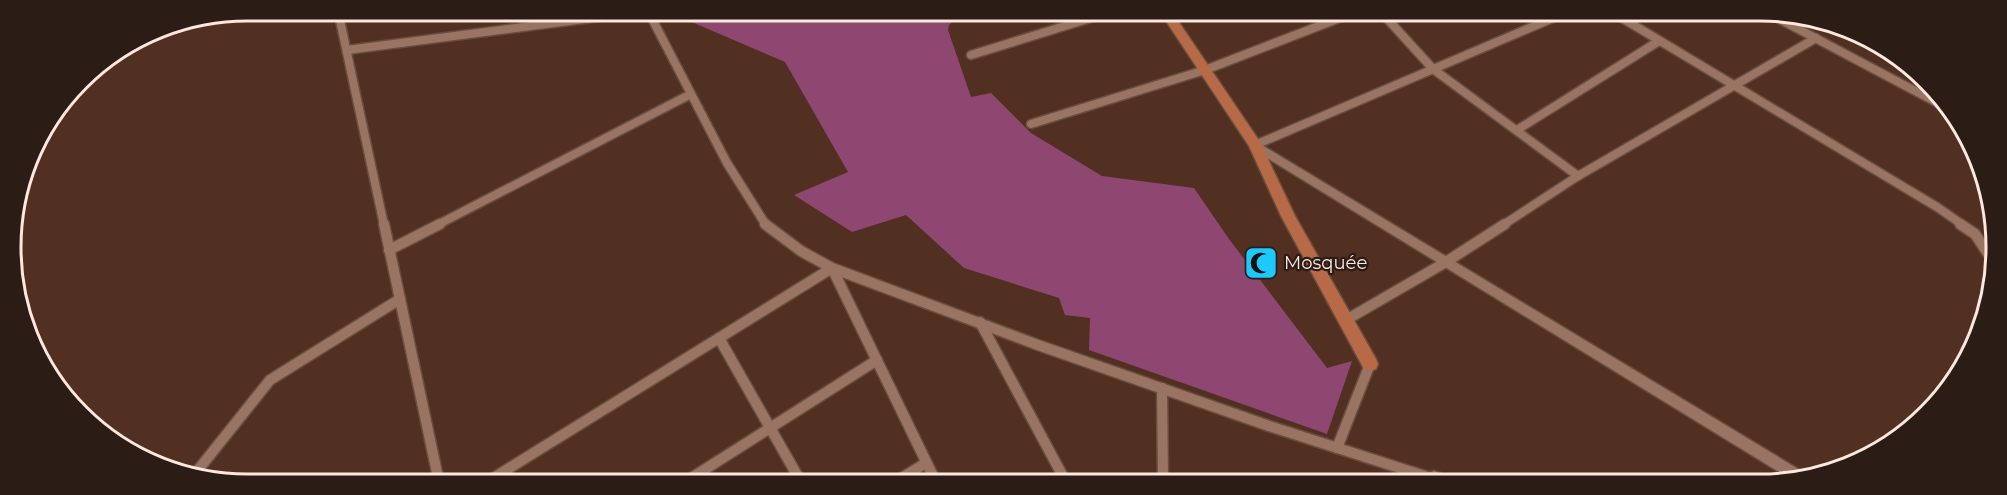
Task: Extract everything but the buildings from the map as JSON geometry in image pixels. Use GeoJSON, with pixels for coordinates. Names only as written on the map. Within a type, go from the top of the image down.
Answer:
{"type":"FeatureCollection","features":[{"type":"Feature","properties":{"kind":"main road"},"geometry":{"type":"LineString","coordinates":[[1172,21],[1255,145],[1288,216],[1370,364]]}},
{"type":"Feature","properties":{"kind":"street"},"geometry":{"type":"LineString","coordinates":[[340,21],[437,474]]}},
{"type":"Feature","properties":{"kind":"street"},"geometry":{"type":"LineString","coordinates":[[346,50],[570,21]]}},
{"type":"Feature","properties":{"kind":"street"},"geometry":{"type":"LineString","coordinates":[[652,21],[727,163],[768,228],[801,251],[832,268],[1162,388],[1409,474]]}},
{"type":"Feature","properties":{"kind":"street"},"geometry":{"type":"LineString","coordinates":[[971,55],[1081,21]]}},
{"type":"Feature","properties":{"kind":"street"},"geometry":{"type":"LineString","coordinates":[[1031,124],[1206,70],[1332,21]]}},
{"type":"Feature","properties":{"kind":"street"},"geometry":{"type":"LineString","coordinates":[[1389,21],[1433,69],[1578,176]]}},
{"type":"Feature","properties":{"kind":"street"},"geometry":{"type":"LineString","coordinates":[[1255,145],[1546,21]]}},
{"type":"Feature","properties":{"kind":"street"},"geometry":{"type":"LineString","coordinates":[[1627,21],[1937,207],[1975,234],[1986,250]]}},
{"type":"Feature","properties":{"kind":"street"},"geometry":{"type":"LineString","coordinates":[[1787,23],[1931,99]]}},
{"type":"Feature","properties":{"kind":"street"},"geometry":{"type":"LineString","coordinates":[[1346,320],[1446,262],[1578,176],[1816,38]]}},
{"type":"Feature","properties":{"kind":"street"},"geometry":{"type":"LineString","coordinates":[[1516,130],[1659,41]]}},
{"type":"Feature","properties":{"kind":"street"},"geometry":{"type":"LineString","coordinates":[[389,250],[691,94]]}},
{"type":"Feature","properties":{"kind":"street"},"geometry":{"type":"LineString","coordinates":[[1255,145],[1791,472]]}},
{"type":"Feature","properties":{"kind":"street"},"geometry":{"type":"LineString","coordinates":[[500,474],[832,268]]}},
{"type":"Feature","properties":{"kind":"street"},"geometry":{"type":"LineString","coordinates":[[832,268],[932,474]]}},
{"type":"Feature","properties":{"kind":"street"},"geometry":{"type":"LineString","coordinates":[[199,469],[270,380],[400,299]]}},
{"type":"Feature","properties":{"kind":"street"},"geometry":{"type":"LineString","coordinates":[[980,322],[1062,474]]}},
{"type":"Feature","properties":{"kind":"street"},"geometry":{"type":"LineString","coordinates":[[719,338],[796,474]]}},
{"type":"Feature","properties":{"kind":"street"},"geometry":{"type":"LineString","coordinates":[[698,474],[877,360]]}},
{"type":"Feature","properties":{"kind":"street"},"geometry":{"type":"LineString","coordinates":[[1337,448],[1370,364]]}},
{"type":"Feature","properties":{"kind":"street"},"geometry":{"type":"LineString","coordinates":[[1162,388],[1162,474]]}},
{"type":"Feature","properties":{"kind":"street"},"geometry":{"type":"LineString","coordinates":[[908,474],[927,463]]}},
{"type":"Feature","properties":{"kind":"shaded area"},"geometry":{"type":"Polygon","coordinates":[[[689,21],[953,21],[948,30],[971,97],[991,93],[1031,133],[1102,176],[1194,188],[1229,239],[1327,368],[1352,361],[1327,434],[1089,350],[1090,318],[1065,315],[1059,298],[964,268],[906,215],[852,232],[794,195],[848,172],[785,62],[689,21]]]}},
{"type":"Feature","properties":{"kind":"place","name":"Mosquée"},"geometry":{"type":"Point","coordinates":[1261,263]}}]}
